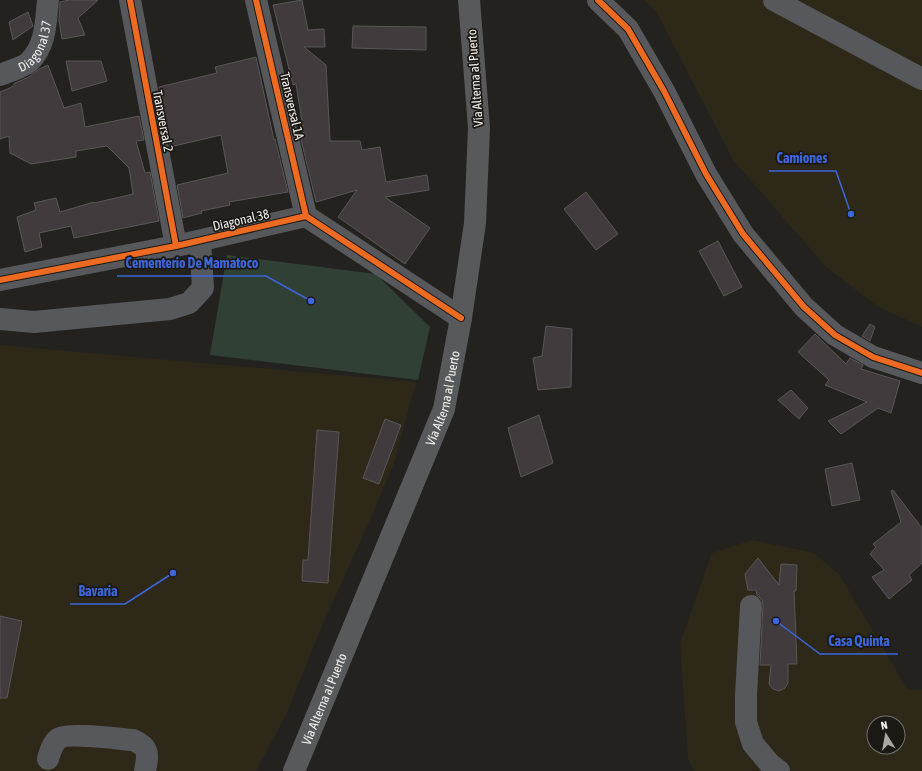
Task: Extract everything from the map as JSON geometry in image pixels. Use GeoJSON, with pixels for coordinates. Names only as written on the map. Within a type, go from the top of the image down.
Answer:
{"type":"FeatureCollection","features":[{"type":"Feature","properties":{"kind":"main road","name":"Vía Alterna al Puerto"},"geometry":{"type":"LineString","coordinates":[[294,771],[444,410],[461,318],[475,223],[479,128],[469,0]]}},
{"type":"Feature","properties":{"kind":"street","name":"Diagonal 37"},"geometry":{"type":"LineString","coordinates":[[0,75],[28,63],[42,44],[48,0]]}},
{"type":"Feature","properties":{"kind":"street","name":"Transversal 2"},"geometry":{"type":"LineString","coordinates":[[130,0],[176,246]]}},
{"type":"Feature","properties":{"kind":"street","name":"Transversal 1A"},"geometry":{"type":"LineString","coordinates":[[256,0],[306,216]]}},
{"type":"Feature","properties":{"kind":"street"},"geometry":{"type":"LineString","coordinates":[[598,0],[628,28],[664,91],[706,174],[743,234],[804,307],[835,335],[873,357],[922,373]]}},
{"type":"Feature","properties":{"kind":"street"},"geometry":{"type":"LineString","coordinates":[[774,0],[922,79]]}},
{"type":"Feature","properties":{"kind":"street","name":"Diagonal 38"},"geometry":{"type":"LineString","coordinates":[[0,280],[200,241],[306,216]]}},
{"type":"Feature","properties":{"kind":"street"},"geometry":{"type":"LineString","coordinates":[[306,216],[461,318]]}},
{"type":"Feature","properties":{"kind":"street"},"geometry":{"type":"LineString","coordinates":[[0,319],[34,322],[170,309],[189,303],[203,288],[200,241]]}},
{"type":"Feature","properties":{"kind":"street"},"geometry":{"type":"LineString","coordinates":[[751,606],[746,722],[753,744],[770,764],[779,771]]}},
{"type":"Feature","properties":{"kind":"street"},"geometry":{"type":"LineString","coordinates":[[48,759],[53,744],[59,738],[71,736],[133,740],[142,743],[148,754],[145,771]]}},
{"type":"Feature","properties":{"kind":"shaded area"},"geometry":{"type":"Polygon","coordinates":[[[644,0],[922,0],[922,327],[877,306],[826,267],[733,160],[656,11],[644,0]]]}},
{"type":"Feature","properties":{"kind":"shaded area"},"geometry":{"type":"Polygon","coordinates":[[[0,345],[416,382],[394,463],[322,626],[286,715],[256,771],[0,771],[0,345]]]}},
{"type":"Feature","properties":{"kind":"shaded area"},"geometry":{"type":"Polygon","coordinates":[[[752,540],[814,553],[839,574],[908,690],[922,690],[922,771],[694,771],[688,759],[680,643],[712,553],[752,540]]]}},
{"type":"Feature","properties":{"kind":"green space"},"geometry":{"type":"Polygon","coordinates":[[[227,255],[376,274],[430,327],[418,380],[210,355],[227,255]]]}},
{"type":"Feature","properties":{"kind":"building"},"geometry":{"type":"Polygon","coordinates":[[[69,0],[98,0],[78,18],[85,35],[62,39],[59,21],[60,2],[69,0]]]}},
{"type":"Feature","properties":{"kind":"building"},"geometry":{"type":"Polygon","coordinates":[[[302,0],[308,30],[324,29],[325,47],[304,47],[326,65],[330,141],[360,141],[362,150],[380,147],[386,182],[427,175],[429,190],[385,197],[430,228],[405,264],[338,217],[357,190],[316,202],[300,135],[304,134],[296,84],[293,85],[273,5],[302,0]]]}},
{"type":"Feature","properties":{"kind":"building"},"geometry":{"type":"Polygon","coordinates":[[[28,12],[33,26],[13,40],[9,22],[28,12]]]}},
{"type":"Feature","properties":{"kind":"building"},"geometry":{"type":"Polygon","coordinates":[[[353,26],[426,27],[426,50],[352,48],[353,26]]]}},
{"type":"Feature","properties":{"kind":"building"},"geometry":{"type":"Polygon","coordinates":[[[256,57],[274,140],[275,139],[288,192],[229,202],[230,205],[201,211],[202,213],[183,218],[177,185],[228,173],[221,135],[170,147],[159,87],[217,73],[215,67],[256,57]]]}},
{"type":"Feature","properties":{"kind":"building"},"geometry":{"type":"Polygon","coordinates":[[[66,61],[101,61],[107,81],[72,91],[66,61]]]}},
{"type":"Feature","properties":{"kind":"building"},"geometry":{"type":"Polygon","coordinates":[[[48,65],[64,108],[81,103],[85,127],[139,116],[144,140],[136,141],[145,173],[150,172],[159,221],[74,238],[71,226],[39,233],[42,247],[25,252],[17,217],[36,210],[34,203],[56,198],[60,212],[94,202],[133,194],[129,168],[107,146],[76,151],[76,157],[31,164],[10,153],[9,136],[0,139],[0,92],[12,87],[15,83],[29,77],[39,69],[48,65]]]}},
{"type":"Feature","properties":{"kind":"building"},"geometry":{"type":"Polygon","coordinates":[[[586,192],[618,234],[596,250],[564,209],[586,192]]]}},
{"type":"Feature","properties":{"kind":"building"},"geometry":{"type":"Polygon","coordinates":[[[718,241],[742,287],[724,296],[699,251],[718,241]]]}},
{"type":"Feature","properties":{"kind":"building"},"geometry":{"type":"Polygon","coordinates":[[[870,324],[875,327],[870,341],[862,336],[870,324]]]}},
{"type":"Feature","properties":{"kind":"building"},"geometry":{"type":"Polygon","coordinates":[[[546,326],[572,329],[571,387],[538,390],[533,358],[542,356],[546,326]]]}},
{"type":"Feature","properties":{"kind":"building"},"geometry":{"type":"Polygon","coordinates":[[[815,334],[846,364],[850,358],[863,365],[861,369],[900,381],[891,413],[878,408],[841,434],[828,421],[867,402],[825,385],[829,380],[798,352],[815,334]]]}},
{"type":"Feature","properties":{"kind":"building"},"geometry":{"type":"Polygon","coordinates":[[[791,390],[808,408],[799,419],[778,400],[791,390]]]}},
{"type":"Feature","properties":{"kind":"building"},"geometry":{"type":"Polygon","coordinates":[[[539,415],[553,463],[521,477],[508,428],[539,415]]]}},
{"type":"Feature","properties":{"kind":"building"},"geometry":{"type":"Polygon","coordinates":[[[385,419],[401,425],[379,484],[363,478],[385,419]]]}},
{"type":"Feature","properties":{"kind":"building"},"geometry":{"type":"Polygon","coordinates":[[[317,430],[339,432],[328,583],[302,581],[303,560],[308,560],[317,430]]]}},
{"type":"Feature","properties":{"kind":"building"},"geometry":{"type":"Polygon","coordinates":[[[852,463],[860,500],[832,506],[825,469],[852,463]]]}},
{"type":"Feature","properties":{"kind":"building"},"geometry":{"type":"Polygon","coordinates":[[[893,490],[922,528],[922,563],[909,575],[912,580],[889,599],[872,577],[884,570],[870,554],[876,547],[873,544],[901,522],[891,491],[893,490]]]}},
{"type":"Feature","properties":{"kind":"building"},"geometry":{"type":"Polygon","coordinates":[[[758,558],[779,585],[781,564],[797,565],[796,591],[794,591],[797,664],[788,664],[788,683],[785,688],[779,691],[773,689],[769,684],[771,665],[760,665],[763,606],[762,600],[757,595],[756,590],[748,590],[745,574],[758,558]]]}},
{"type":"Feature","properties":{"kind":"building"},"geometry":{"type":"Polygon","coordinates":[[[0,616],[22,621],[7,698],[0,698],[0,616]]]}},
{"type":"Feature","properties":{"kind":"cycle path"},"geometry":{"type":"LineString","coordinates":[[130,0],[176,246]]}},
{"type":"Feature","properties":{"kind":"cycle path"},"geometry":{"type":"LineString","coordinates":[[256,0],[306,216]]}},
{"type":"Feature","properties":{"kind":"cycle path"},"geometry":{"type":"LineString","coordinates":[[598,0],[628,29],[664,91],[706,174],[743,234],[804,307],[835,335],[873,357],[922,373]]}},
{"type":"Feature","properties":{"kind":"cycle path"},"geometry":{"type":"LineString","coordinates":[[0,280],[176,246],[306,216],[461,318]]}},
{"type":"Feature","properties":{"kind":"place","name":"Camiones"},"geometry":{"type":"Point","coordinates":[851,214]}},
{"type":"Feature","properties":{"kind":"place","name":"Cementerio De Mamatoco"},"geometry":{"type":"Point","coordinates":[311,301]}},
{"type":"Feature","properties":{"kind":"place","name":"Bavaria"},"geometry":{"type":"Point","coordinates":[173,573]}},
{"type":"Feature","properties":{"kind":"place","name":"Casa Quinta"},"geometry":{"type":"Point","coordinates":[776,621]}}]}
